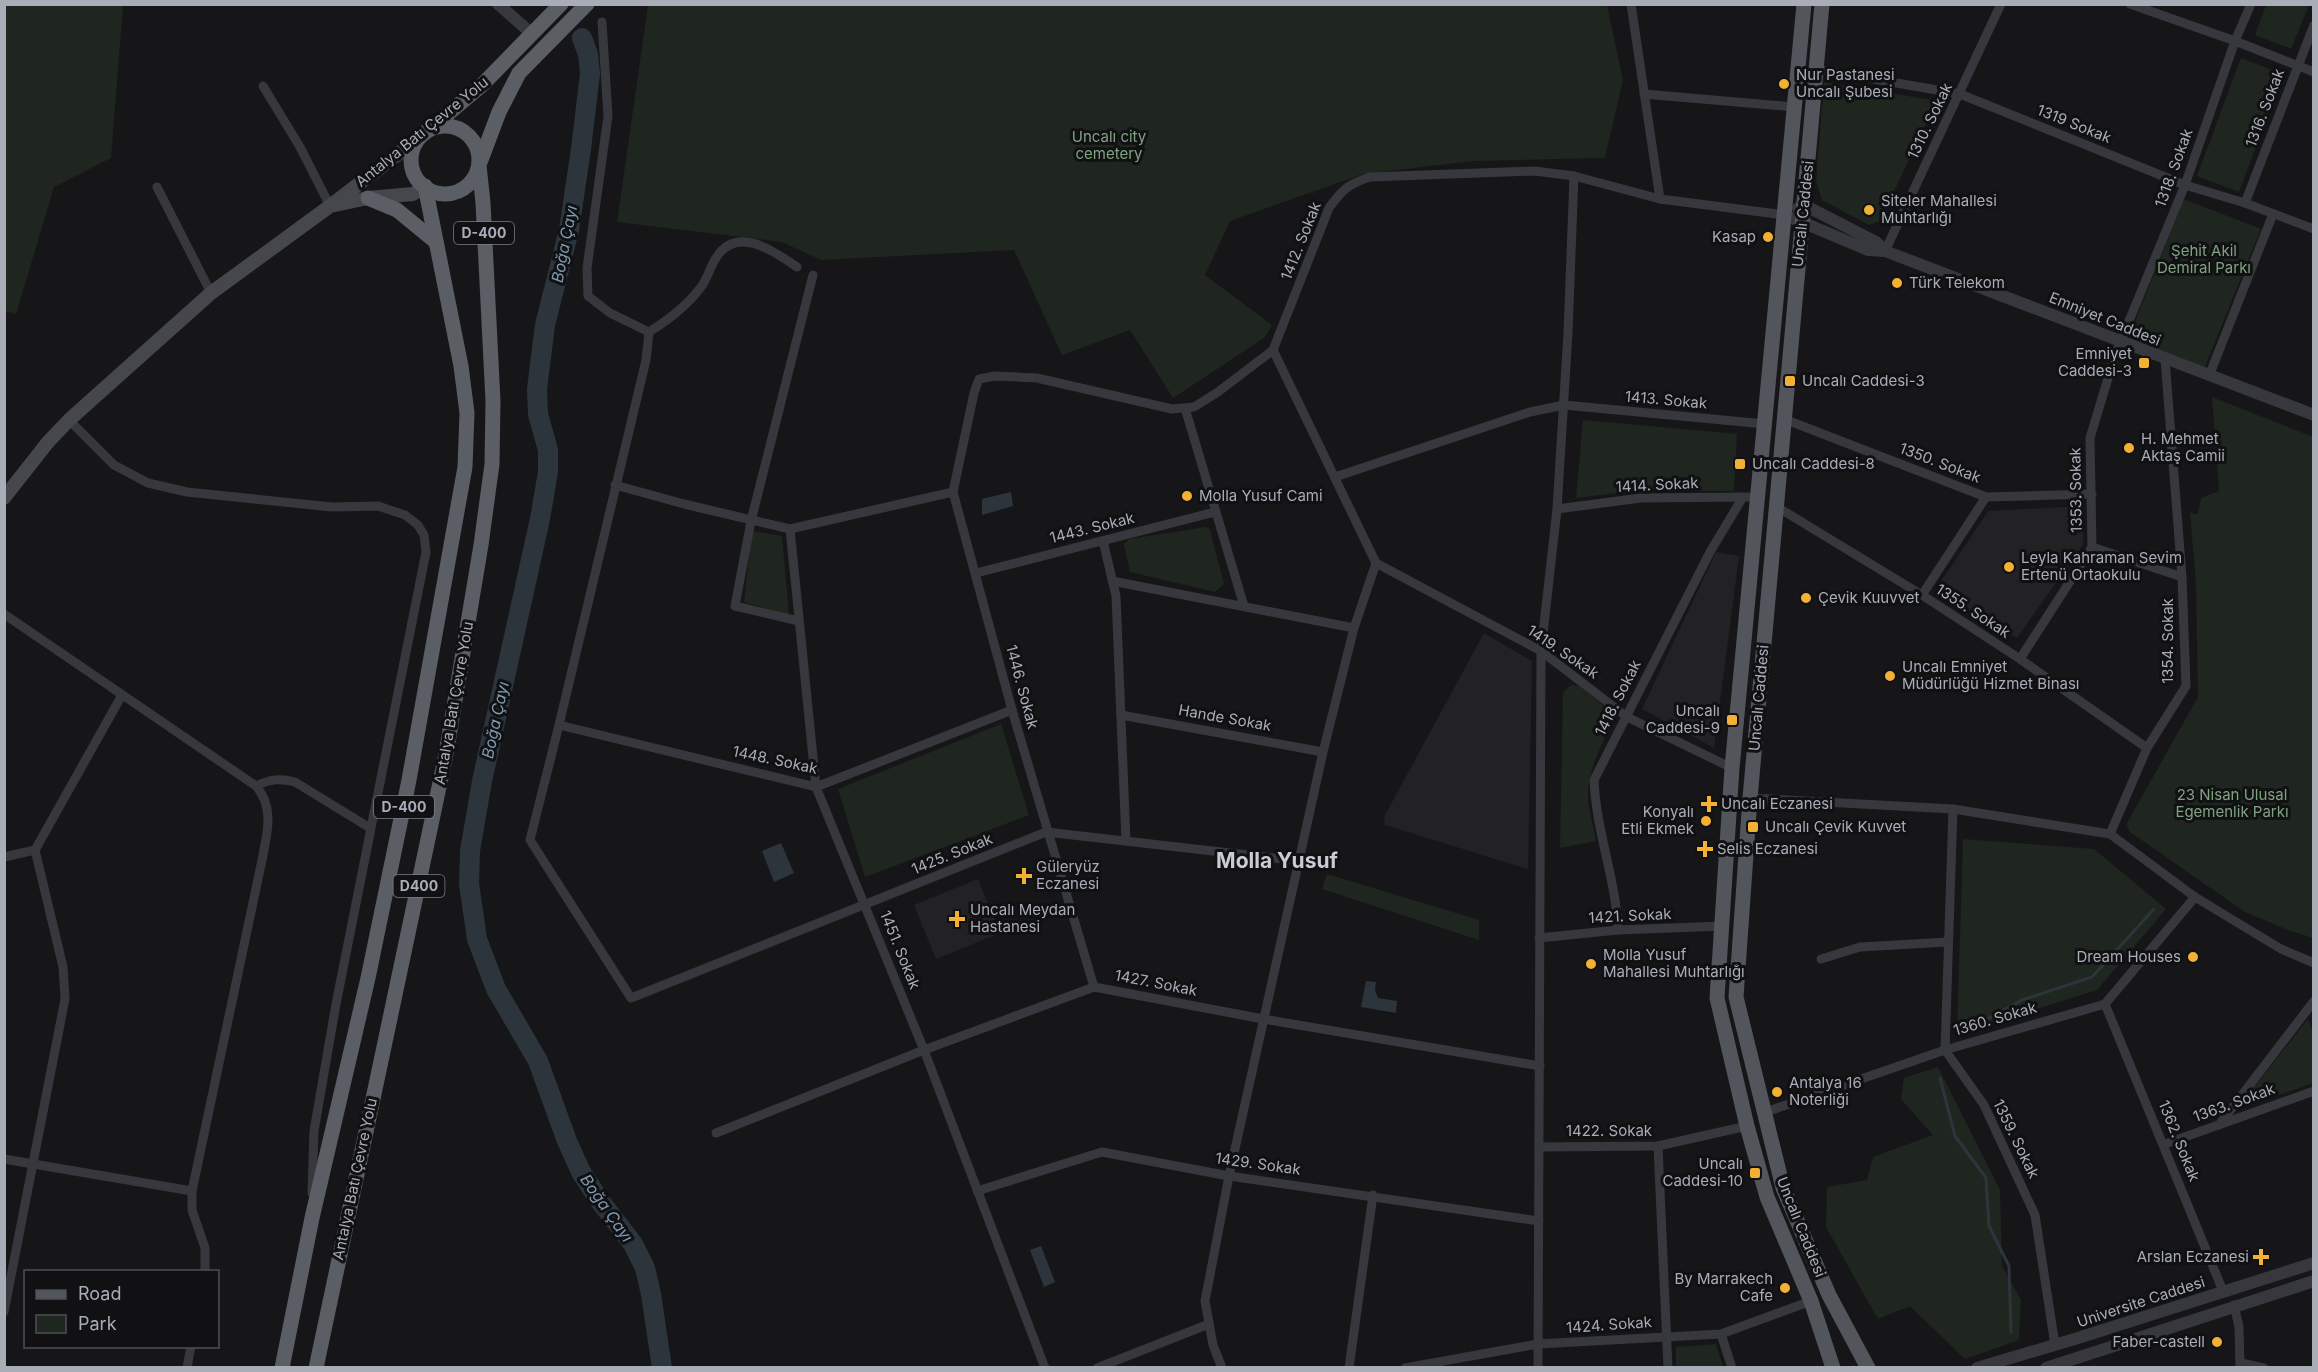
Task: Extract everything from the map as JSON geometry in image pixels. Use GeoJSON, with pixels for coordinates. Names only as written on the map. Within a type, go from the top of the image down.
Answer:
{"type":"FeatureCollection","features":[{"type":"Feature","properties":{"kind":"highway","name":"Antalya Batı Çevre Yolu"},"geometry":{"type":"LineString","coordinates":[[428,131],[482,85],[561,4]]}},
{"type":"Feature","properties":{"kind":"highway","name":"Antalya Batı Çevre Yolu"},"geometry":{"type":"LineString","coordinates":[[316,1368],[446,754],[492,464],[493,401],[479,165],[496,120],[519,73],[587,4]]}},
{"type":"Feature","properties":{"kind":"highway"},"geometry":{"type":"LineString","coordinates":[[425,186],[446,194],[461,190],[472,180],[479,165],[477,147],[467,134],[449,126],[437,127],[428,131]]}},
{"type":"Feature","properties":{"kind":"highway","name":"D-400"},"geometry":{"type":"LineString","coordinates":[[282,1368],[312,1218],[368,978],[409,780],[465,467],[467,413],[461,366],[425,186],[413,171],[412,155],[420,138],[428,131]]}},
{"type":"Feature","properties":{"kind":"highway"},"geometry":{"type":"LineString","coordinates":[[368,198],[397,210],[436,242]]}},
{"type":"Feature","properties":{"kind":"main road","name":"Uncalı Caddesi"},"geometry":{"type":"LineString","coordinates":[[1804,4],[1765,424],[1751,497],[1717,998],[1747,1126],[1767,1197],[1811,1301],[1833,1368]]}},
{"type":"Feature","properties":{"kind":"main road","name":"Uncalı Caddesi"},"geometry":{"type":"LineString","coordinates":[[1822,4],[1750,798],[1736,997],[1783,1188],[1829,1295],[1868,1368]]}},
{"type":"Feature","properties":{"kind":"main road","name":"Antalya Batı Çevre Yolu"},"geometry":{"type":"LineString","coordinates":[[4,498],[48,442],[69,420],[211,293],[428,131]]}},
{"type":"Feature","properties":{"kind":"main road"},"geometry":{"type":"LineString","coordinates":[[330,206],[368,198],[413,194],[425,186]]}},
{"type":"Feature","properties":{"kind":"street"},"geometry":{"type":"LineString","coordinates":[[498,4],[532,34]]}},
{"type":"Feature","properties":{"kind":"street"},"geometry":{"type":"LineString","coordinates":[[1631,4],[1660,199]]}},
{"type":"Feature","properties":{"kind":"street","name":"1310. Sokak"},"geometry":{"type":"LineString","coordinates":[[1885,250],[2001,4]]}},
{"type":"Feature","properties":{"kind":"street"},"geometry":{"type":"LineString","coordinates":[[2130,4],[2235,41],[2313,72]]}},
{"type":"Feature","properties":{"kind":"street","name":"1318. Sokak"},"geometry":{"type":"LineString","coordinates":[[2121,340],[2185,185],[2235,41],[2251,4]]}},
{"type":"Feature","properties":{"kind":"street"},"geometry":{"type":"LineString","coordinates":[[602,22],[608,116],[587,268],[588,296],[610,313],[649,332]]}},
{"type":"Feature","properties":{"kind":"street","name":"1316. Sokak"},"geometry":{"type":"LineString","coordinates":[[2245,203],[2313,25]]}},
{"type":"Feature","properties":{"kind":"street","name":"1319 Sokak"},"geometry":{"type":"LineString","coordinates":[[1816,69],[1960,94],[2185,185],[2245,203],[2313,229]]}},
{"type":"Feature","properties":{"kind":"street"},"geometry":{"type":"LineString","coordinates":[[263,86],[300,147],[330,206]]}},
{"type":"Feature","properties":{"kind":"street"},"geometry":{"type":"LineString","coordinates":[[1644,94],[1795,106]]}},
{"type":"Feature","properties":{"kind":"street","name":"1412. Sokak"},"geometry":{"type":"LineString","coordinates":[[1273,350],[1329,208],[1341,191],[1354,182],[1370,177],[1535,171],[1574,176],[1660,199],[1785,215]]}},
{"type":"Feature","properties":{"kind":"street"},"geometry":{"type":"LineString","coordinates":[[1538,1368],[1541,651],[1557,509],[1574,176]]}},
{"type":"Feature","properties":{"kind":"street"},"geometry":{"type":"LineString","coordinates":[[157,187],[211,293]]}},
{"type":"Feature","properties":{"kind":"street"},"geometry":{"type":"LineString","coordinates":[[1785,215],[1804,205]]}},
{"type":"Feature","properties":{"kind":"street","name":"Emniyet Caddesi"},"geometry":{"type":"LineString","coordinates":[[1804,205],[1876,242],[1885,250],[2313,415]]}},
{"type":"Feature","properties":{"kind":"street"},"geometry":{"type":"LineString","coordinates":[[2209,376],[2273,214]]}},
{"type":"Feature","properties":{"kind":"street","name":"Emniyet Caddesi"},"geometry":{"type":"LineString","coordinates":[[1785,215],[1868,250],[1885,250]]}},
{"type":"Feature","properties":{"kind":"street"},"geometry":{"type":"LineString","coordinates":[[649,332],[672,318],[689,302],[703,284],[717,256],[734,244],[746,242],[762,245],[797,267]]}},
{"type":"Feature","properties":{"kind":"street"},"geometry":{"type":"LineString","coordinates":[[799,621],[735,606],[751,521],[813,274]]}},
{"type":"Feature","properties":{"kind":"street"},"geometry":{"type":"LineString","coordinates":[[560,726],[646,360],[649,332]]}},
{"type":"Feature","properties":{"kind":"street","name":"1353. Sokak"},"geometry":{"type":"LineString","coordinates":[[2020,659],[2092,547],[2090,438],[2121,340]]}},
{"type":"Feature","properties":{"kind":"street"},"geometry":{"type":"LineString","coordinates":[[1222,1368],[1213,1345],[1205,1301],[1229,1176],[1323,752],[1354,628],[1376,563],[1273,350],[1218,393],[1194,407],[1185,408],[1244,606]]}},
{"type":"Feature","properties":{"kind":"street","name":"1354. Sokak"},"geometry":{"type":"LineString","coordinates":[[2110,834],[2147,748],[2186,686],[2182,577],[2164,359]]}},
{"type":"Feature","properties":{"kind":"street","name":"1446. Sokak"},"geometry":{"type":"LineString","coordinates":[[1094,987],[1046,832],[953,492],[979,379],[995,376],[1037,378],[1172,409],[1185,408]]}},
{"type":"Feature","properties":{"kind":"street","name":"1413. Sokak"},"geometry":{"type":"LineString","coordinates":[[1335,477],[1530,412],[1564,405],[1765,424]]}},
{"type":"Feature","properties":{"kind":"street","name":"1350. Sokak"},"geometry":{"type":"LineString","coordinates":[[1784,419],[1986,497],[2092,494]]}},
{"type":"Feature","properties":{"kind":"street"},"geometry":{"type":"LineString","coordinates":[[69,420],[114,465],[148,483],[187,492],[321,506],[378,506],[405,515],[418,525],[424,535],[426,552],[370,828],[314,1131],[312,1218]]}},
{"type":"Feature","properties":{"kind":"street"},"geometry":{"type":"LineString","coordinates":[[615,485],[790,529],[953,492]]}},
{"type":"Feature","properties":{"kind":"street","name":"1414. Sokak"},"geometry":{"type":"LineString","coordinates":[[1557,509],[1641,498],[1751,497]]}},
{"type":"Feature","properties":{"kind":"street","name":"1418. Sokak"},"geometry":{"type":"LineString","coordinates":[[1618,930],[1617,900],[1601,836],[1594,780],[1710,552],[1751,497]]}},
{"type":"Feature","properties":{"kind":"street"},"geometry":{"type":"LineString","coordinates":[[1922,595],[1986,497]]}},
{"type":"Feature","properties":{"kind":"street","name":"1355. Sokak"},"geometry":{"type":"LineString","coordinates":[[1777,507],[1922,595],[2020,659],[2147,748]]}},
{"type":"Feature","properties":{"kind":"street","name":"1443. Sokak"},"geometry":{"type":"LineString","coordinates":[[976,573],[1215,512]]}},
{"type":"Feature","properties":{"kind":"street","name":"1451. Sokak"},"geometry":{"type":"LineString","coordinates":[[790,529],[816,787],[924,1050],[1045,1368]]}},
{"type":"Feature","properties":{"kind":"street"},"geometry":{"type":"LineString","coordinates":[[1103,541],[1116,596],[1126,841]]}},
{"type":"Feature","properties":{"kind":"street"},"geometry":{"type":"LineString","coordinates":[[2092,547],[2182,577]]}},
{"type":"Feature","properties":{"kind":"street","name":"1419. Sokak"},"geometry":{"type":"LineString","coordinates":[[1376,563],[1541,651],[1627,717],[1732,768]]}},
{"type":"Feature","properties":{"kind":"street"},"geometry":{"type":"LineString","coordinates":[[1112,581],[1354,628]]}},
{"type":"Feature","properties":{"kind":"street"},"geometry":{"type":"LineString","coordinates":[[4,614],[256,786],[267,804],[268,826],[192,1191],[192,1210],[205,1248],[205,1270]]}},
{"type":"Feature","properties":{"kind":"street"},"geometry":{"type":"LineString","coordinates":[[4,1312],[35,1164],[65,999],[63,967],[35,850],[122,695]]}},
{"type":"Feature","properties":{"kind":"street","name":"1448. Sokak"},"geometry":{"type":"LineString","coordinates":[[560,726],[816,787],[1012,711]]}},
{"type":"Feature","properties":{"kind":"street","name":"Hande Sokak"},"geometry":{"type":"LineString","coordinates":[[1121,714],[1323,752]]}},
{"type":"Feature","properties":{"kind":"street","name":"1425. Sokak"},"geometry":{"type":"LineString","coordinates":[[560,726],[530,840],[631,998],[1046,832],[1300,861]]}},
{"type":"Feature","properties":{"kind":"street"},"geometry":{"type":"LineString","coordinates":[[256,786],[269,780],[281,779],[295,782],[370,828]]}},
{"type":"Feature","properties":{"kind":"street"},"geometry":{"type":"LineString","coordinates":[[1750,798],[1953,809],[2110,834],[2195,897],[2281,949],[2313,963]]}},
{"type":"Feature","properties":{"kind":"street"},"geometry":{"type":"LineString","coordinates":[[1945,1050],[1953,809]]}},
{"type":"Feature","properties":{"kind":"street"},"geometry":{"type":"LineString","coordinates":[[4,857],[35,850]]}},
{"type":"Feature","properties":{"kind":"street"},"geometry":{"type":"LineString","coordinates":[[2105,1004],[2195,897]]}},
{"type":"Feature","properties":{"kind":"street","name":"1421. Sokak"},"geometry":{"type":"LineString","coordinates":[[1539,938],[1618,930],[1723,926]]}},
{"type":"Feature","properties":{"kind":"street"},"geometry":{"type":"LineString","coordinates":[[1821,959],[1860,947],[1948,942]]}},
{"type":"Feature","properties":{"kind":"street","name":"1427. Sokak"},"geometry":{"type":"LineString","coordinates":[[716,1133],[924,1050],[1094,987],[1263,1019],[1540,1066]]}},
{"type":"Feature","properties":{"kind":"street"},"geometry":{"type":"LineString","coordinates":[[2219,1125],[2313,1001]]}},
{"type":"Feature","properties":{"kind":"street","name":"1360. Sokak"},"geometry":{"type":"LineString","coordinates":[[1764,1113],[1945,1050],[2105,1004]]}},
{"type":"Feature","properties":{"kind":"street","name":"1362. Sokak"},"geometry":{"type":"LineString","coordinates":[[2105,1004],[2223,1291]]}},
{"type":"Feature","properties":{"kind":"street","name":"1359. Sokak"},"geometry":{"type":"LineString","coordinates":[[1945,1050],[1984,1105],[2035,1215],[2055,1345]]}},
{"type":"Feature","properties":{"kind":"street","name":"1363. Sokak"},"geometry":{"type":"LineString","coordinates":[[2164,1144],[2313,1091]]}},
{"type":"Feature","properties":{"kind":"street","name":"1422. Sokak"},"geometry":{"type":"LineString","coordinates":[[1540,1147],[1658,1146],[1747,1126]]}},
{"type":"Feature","properties":{"kind":"street"},"geometry":{"type":"LineString","coordinates":[[1658,1146],[1668,1368]]}},
{"type":"Feature","properties":{"kind":"street","name":"1429. Sokak"},"geometry":{"type":"LineString","coordinates":[[977,1191],[1101,1152],[1229,1176],[1539,1221]]}},
{"type":"Feature","properties":{"kind":"street"},"geometry":{"type":"LineString","coordinates":[[4,1159],[192,1191]]}},
{"type":"Feature","properties":{"kind":"street"},"geometry":{"type":"LineString","coordinates":[[1349,1368],[1372,1195]]}},
{"type":"Feature","properties":{"kind":"street","name":"Universite Caddesi"},"geometry":{"type":"LineString","coordinates":[[1977,1368],[2313,1263]]}},
{"type":"Feature","properties":{"kind":"street"},"geometry":{"type":"LineString","coordinates":[[2052,1367],[2234,1305],[2313,1281]]}},
{"type":"Feature","properties":{"kind":"street","name":"1424. Sokak"},"geometry":{"type":"LineString","coordinates":[[1405,1368],[1538,1344],[1721,1334],[1811,1301]]}},
{"type":"Feature","properties":{"kind":"street"},"geometry":{"type":"LineString","coordinates":[[2234,1305],[2239,1327],[2240,1365],[2264,1368]]}},
{"type":"Feature","properties":{"kind":"street"},"geometry":{"type":"LineString","coordinates":[[1097,1368],[1209,1324]]}},
{"type":"Feature","properties":{"kind":"street"},"geometry":{"type":"LineString","coordinates":[[1721,1334],[1732,1368]]}},
{"type":"Feature","properties":{"kind":"street"},"geometry":{"type":"LineString","coordinates":[[187,1368],[191,1348]]}},
{"type":"Feature","properties":{"kind":"shaded area"},"geometry":{"type":"Polygon","coordinates":[[[1011,492],[1013,506],[982,515],[982,499],[1011,492]]]}},
{"type":"Feature","properties":{"kind":"shaded area","name":"Leyla Kahraman Sevim Ertenü Ortaokulu"},"geometry":{"type":"Polygon","coordinates":[[[2083,506],[2083,545],[2017,638],[1936,589],[1988,511],[2083,506]]]}},
{"type":"Feature","properties":{"kind":"shaded area"},"geometry":{"type":"Polygon","coordinates":[[[1716,552],[1739,556],[1714,748],[1642,709],[1716,552]]]}},
{"type":"Feature","properties":{"kind":"shaded area"},"geometry":{"type":"Polygon","coordinates":[[[1484,633],[1532,661],[1528,869],[1385,825],[1384,817],[1484,633]]]}},
{"type":"Feature","properties":{"kind":"shaded area"},"geometry":{"type":"Polygon","coordinates":[[[781,843],[794,873],[774,882],[762,851],[781,843]]]}},
{"type":"Feature","properties":{"kind":"shaded area","name":"Uncalı Meydan Hastanesi"},"geometry":{"type":"Polygon","coordinates":[[[978,879],[1000,933],[936,959],[914,905],[978,879]]]}},
{"type":"Feature","properties":{"kind":"shaded area"},"geometry":{"type":"Polygon","coordinates":[[[1366,981],[1376,982],[1375,990],[1378,998],[1397,1001],[1396,1013],[1361,1007],[1366,981]]]}},
{"type":"Feature","properties":{"kind":"shaded area"},"geometry":{"type":"Polygon","coordinates":[[[1041,1246],[1055,1282],[1044,1287],[1030,1250],[1041,1246]]]}},
{"type":"Feature","properties":{"kind":"green space"},"geometry":{"type":"Polygon","coordinates":[[[5,4],[123,5],[111,158],[54,187],[16,314],[4,311],[5,4]]]}},
{"type":"Feature","properties":{"kind":"green space","name":"Uncalı city cemetery"},"geometry":{"type":"Polygon","coordinates":[[[648,5],[1607,5],[1623,80],[1605,158],[1473,161],[1363,174],[1230,221],[1205,275],[1272,325],[1264,338],[1173,398],[1130,330],[1062,355],[1014,250],[821,260],[782,242],[617,222],[648,5]]]}},
{"type":"Feature","properties":{"kind":"green space"},"geometry":{"type":"Polygon","coordinates":[[[2266,5],[2309,5],[2291,49],[2255,35],[2266,5]]]}},
{"type":"Feature","properties":{"kind":"green space"},"geometry":{"type":"Polygon","coordinates":[[[2241,58],[2283,74],[2239,192],[2197,176],[2241,58]]]}},
{"type":"Feature","properties":{"kind":"green space"},"geometry":{"type":"Polygon","coordinates":[[[1824,82],[1931,100],[1933,109],[1880,221],[1869,225],[1822,200],[1816,181],[1824,82]]]}},
{"type":"Feature","properties":{"kind":"green space","name":"Şehit Akil Demiral Parkı"},"geometry":{"type":"Polygon","coordinates":[[[2184,199],[2261,229],[2204,369],[2129,337],[2184,199]]]}},
{"type":"Feature","properties":{"kind":"green space","name":"23 Nisan Ulusal Egemenlik Parkı"},"geometry":{"type":"Polygon","coordinates":[[[2212,397],[2313,437],[2313,938],[2245,912],[2130,832],[2127,826],[2198,697],[2196,584],[2190,513],[2198,514],[2201,498],[2219,491],[2212,397]]]}},
{"type":"Feature","properties":{"kind":"green space"},"geometry":{"type":"Polygon","coordinates":[[[1583,420],[1737,434],[1734,491],[1642,490],[1576,498],[1583,420]]]}},
{"type":"Feature","properties":{"kind":"green space"},"geometry":{"type":"Polygon","coordinates":[[[1206,527],[1210,530],[1224,584],[1215,592],[1130,572],[1124,544],[1129,539],[1206,527]]]}},
{"type":"Feature","properties":{"kind":"green space"},"geometry":{"type":"Polygon","coordinates":[[[752,531],[782,536],[789,615],[744,602],[752,531]]]}},
{"type":"Feature","properties":{"kind":"green space"},"geometry":{"type":"Polygon","coordinates":[[[1571,685],[1579,686],[1616,716],[1598,754],[1589,785],[1589,807],[1596,841],[1560,848],[1563,692],[1571,685]]]}},
{"type":"Feature","properties":{"kind":"green space"},"geometry":{"type":"Polygon","coordinates":[[[1001,724],[1029,815],[865,877],[838,789],[1001,724]]]}},
{"type":"Feature","properties":{"kind":"green space"},"geometry":{"type":"Polygon","coordinates":[[[1963,839],[2094,849],[2166,909],[2097,990],[1957,1034],[1963,839]]]}},
{"type":"Feature","properties":{"kind":"green space"},"geometry":{"type":"Polygon","coordinates":[[[1327,874],[1479,920],[1479,940],[1322,889],[1327,874]]]}},
{"type":"Feature","properties":{"kind":"green space"},"geometry":{"type":"Polygon","coordinates":[[[2308,1019],[2313,1033],[2313,1083],[2250,1105],[2247,1096],[2308,1019]]]}},
{"type":"Feature","properties":{"kind":"green space"},"geometry":{"type":"Polygon","coordinates":[[[1938,1067],[2000,1190],[2002,1266],[2021,1300],[2019,1340],[1965,1359],[1910,1306],[1878,1319],[1826,1227],[1827,1187],[1867,1180],[1873,1157],[1933,1135],[1901,1099],[1904,1078],[1938,1067]]]}},
{"type":"Feature","properties":{"kind":"green space"},"geometry":{"type":"Polygon","coordinates":[[[1716,1344],[1723,1367],[1676,1367],[1676,1347],[1716,1344]]]}},
{"type":"Feature","properties":{"kind":"waterway","name":"Boğa Çayı"},"geometry":{"type":"LineString","coordinates":[[582,38],[588,54],[590,74],[581,149],[569,230],[545,325],[537,389],[538,414],[548,450],[548,472],[540,519],[482,781],[470,851],[469,884],[477,939],[496,989],[538,1061],[567,1141],[581,1172],[633,1244],[645,1268],[662,1368]]}},
{"type":"Feature","properties":{"kind":"waterway"},"geometry":{"type":"LineString","coordinates":[[1978,1024],[2022,1000],[2092,977],[2154,909]]}},
{"type":"Feature","properties":{"kind":"waterway"},"geometry":{"type":"LineString","coordinates":[[1940,1078],[1955,1136],[1986,1178],[1989,1226],[2009,1266],[2011,1332]]}},
{"type":"Feature","properties":{"kind":"place","name":"Nur Pastanesi Uncalı Şubesi"},"geometry":{"type":"Point","coordinates":[1784,84]}},
{"type":"Feature","properties":{"kind":"place","name":"Siteler Mahallesi Muhtarlığı"},"geometry":{"type":"Point","coordinates":[1869,210]}},
{"type":"Feature","properties":{"kind":"place","name":"Kasap"},"geometry":{"type":"Point","coordinates":[1768,237]}},
{"type":"Feature","properties":{"kind":"place","name":"Türk Telekom"},"geometry":{"type":"Point","coordinates":[1897,283]}},
{"type":"Feature","properties":{"kind":"place","name":"Emniyet Caddesi-3"},"geometry":{"type":"Point","coordinates":[2144,363]}},
{"type":"Feature","properties":{"kind":"place","name":"Uncalı Caddesi-3"},"geometry":{"type":"Point","coordinates":[1790,381]}},
{"type":"Feature","properties":{"kind":"place","name":"H. Mehmet Aktaş Camii"},"geometry":{"type":"Point","coordinates":[2129,448]}},
{"type":"Feature","properties":{"kind":"place","name":"Uncalı Caddesi-8"},"geometry":{"type":"Point","coordinates":[1740,464]}},
{"type":"Feature","properties":{"kind":"place","name":"Molla Yusuf Cami"},"geometry":{"type":"Point","coordinates":[1187,496]}},
{"type":"Feature","properties":{"kind":"place","name":"Leyla Kahraman Sevim Ertenü Ortaokulu"},"geometry":{"type":"Point","coordinates":[2009,567]}},
{"type":"Feature","properties":{"kind":"place","name":"Çevik Kuuvvet"},"geometry":{"type":"Point","coordinates":[1806,598]}},
{"type":"Feature","properties":{"kind":"place","name":"Uncalı Emniyet Müdürlüğü Hizmet Binası"},"geometry":{"type":"Point","coordinates":[1890,676]}},
{"type":"Feature","properties":{"kind":"place","name":"Uncalı Caddesi-9"},"geometry":{"type":"Point","coordinates":[1732,720]}},
{"type":"Feature","properties":{"kind":"place","name":"Uncalı Eczanesi"},"geometry":{"type":"Point","coordinates":[1709,804]}},
{"type":"Feature","properties":{"kind":"place","name":"Konyalı Etli Ekmek"},"geometry":{"type":"Point","coordinates":[1706,821]}},
{"type":"Feature","properties":{"kind":"place","name":"Uncalı Çevik Kuvvet"},"geometry":{"type":"Point","coordinates":[1753,827]}},
{"type":"Feature","properties":{"kind":"place","name":"Selis Eczanesi"},"geometry":{"type":"Point","coordinates":[1705,849]}},
{"type":"Feature","properties":{"kind":"place","name":"Güleryüz Eczanesi"},"geometry":{"type":"Point","coordinates":[1024,876]}},
{"type":"Feature","properties":{"kind":"place","name":"Uncalı Meydan Hastanesi"},"geometry":{"type":"Point","coordinates":[957,919]}},
{"type":"Feature","properties":{"kind":"place","name":"Dream Houses"},"geometry":{"type":"Point","coordinates":[2193,957]}},
{"type":"Feature","properties":{"kind":"place","name":"Molla Yusuf Mahallesi Muhtarlığı"},"geometry":{"type":"Point","coordinates":[1591,964]}},
{"type":"Feature","properties":{"kind":"place","name":"Antalya 16 Noterliği"},"geometry":{"type":"Point","coordinates":[1777,1092]}},
{"type":"Feature","properties":{"kind":"place","name":"Uncalı Caddesi-10"},"geometry":{"type":"Point","coordinates":[1755,1173]}},
{"type":"Feature","properties":{"kind":"place","name":"Arslan Eczanesi"},"geometry":{"type":"Point","coordinates":[2261,1257]}},
{"type":"Feature","properties":{"kind":"place","name":"By Marrakech Cafe"},"geometry":{"type":"Point","coordinates":[1785,1288]}},
{"type":"Feature","properties":{"kind":"place","name":"Faber-castell"},"geometry":{"type":"Point","coordinates":[2217,1342]}},
{"type":"Feature","properties":{"kind":"district","name":"Molla Yusuf"},"geometry":{"type":"Point","coordinates":[1277,861]}}]}
